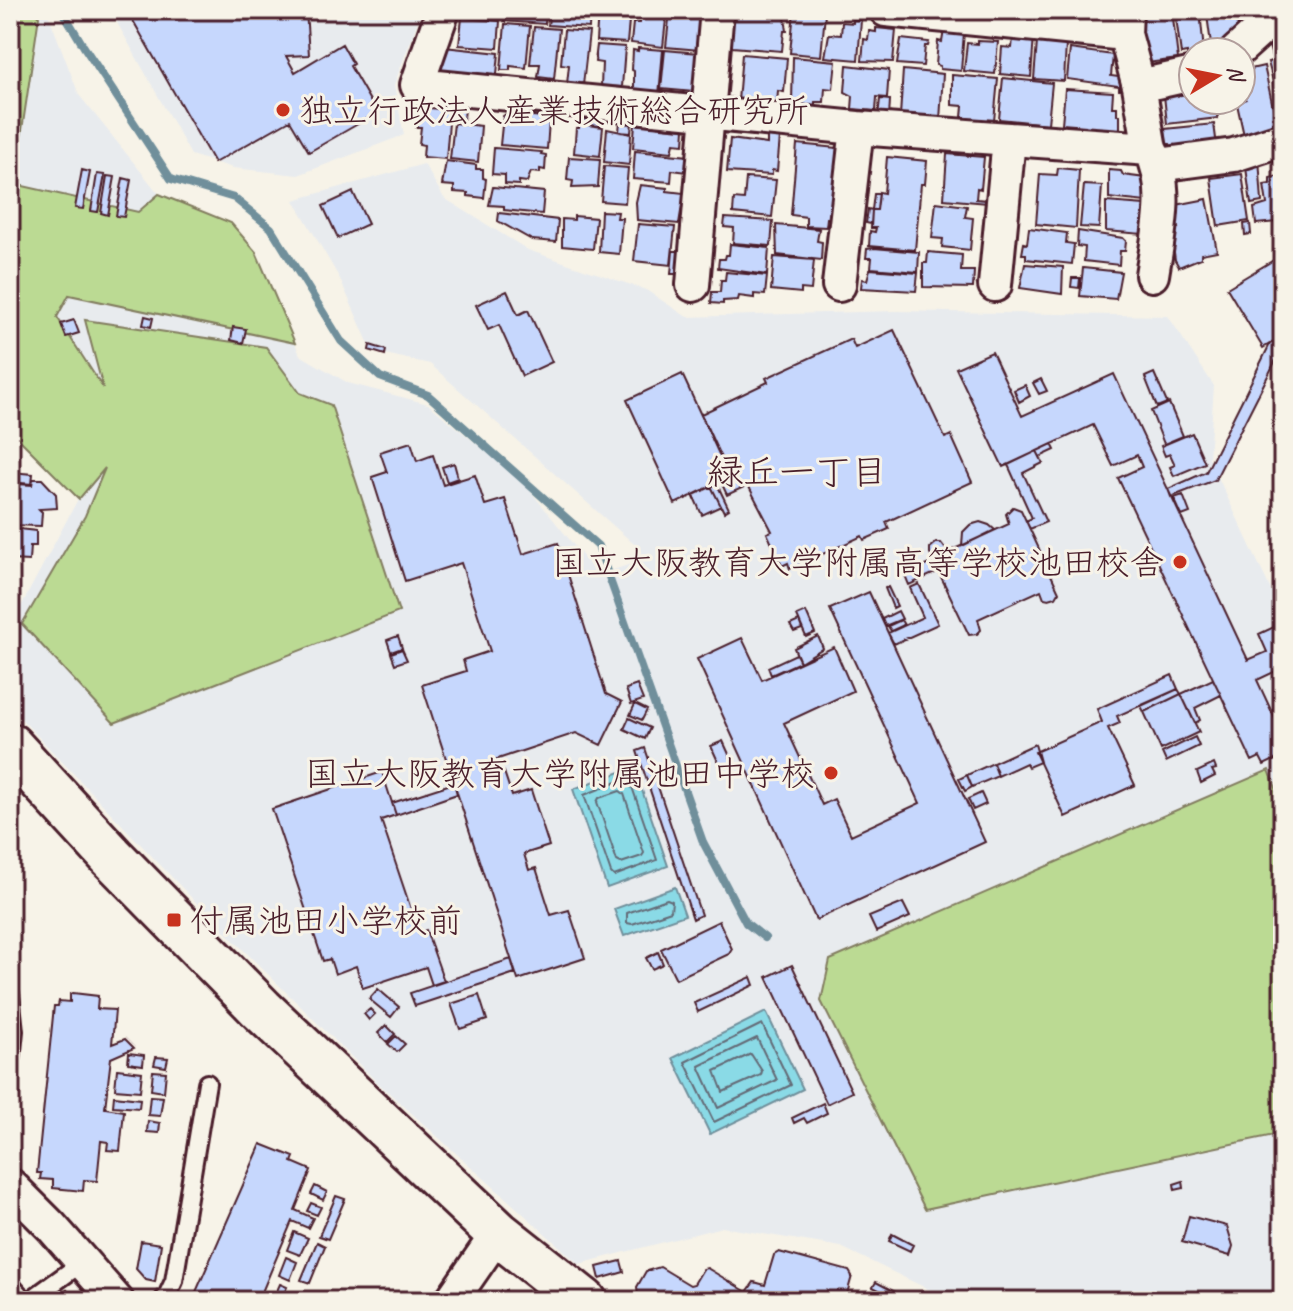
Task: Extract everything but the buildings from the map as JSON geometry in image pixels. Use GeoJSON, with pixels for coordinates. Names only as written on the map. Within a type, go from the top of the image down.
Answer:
{"type":"FeatureCollection","features":[{"type":"Feature","properties":{"kind":"street"},"geometry":{"type":"LineString","coordinates":[[443,10],[417,85],[857,128],[1009,139],[1154,157],[1234,155],[1283,139]]}},
{"type":"Feature","properties":{"kind":"street"},"geometry":{"type":"LineString","coordinates":[[693,285],[717,10]]}},
{"type":"Feature","properties":{"kind":"street"},"geometry":{"type":"LineString","coordinates":[[886,10],[1126,22],[1162,212],[1152,275]]}},
{"type":"Feature","properties":{"kind":"street"},"geometry":{"type":"LineString","coordinates":[[1254,36],[1276,16],[1283,14]]}},
{"type":"Feature","properties":{"kind":"street"},"geometry":{"type":"LineString","coordinates":[[1139,86],[1177,78]]}},
{"type":"Feature","properties":{"kind":"street"},"geometry":{"type":"LineString","coordinates":[[839,285],[857,128]]}},
{"type":"Feature","properties":{"kind":"street"},"geometry":{"type":"LineString","coordinates":[[995,285],[1009,139]]}},
{"type":"Feature","properties":{"kind":"street"},"geometry":{"type":"LineString","coordinates":[[10,746],[112,857],[262,1010],[498,1233],[584,1301]]}},
{"type":"Feature","properties":{"kind":"street"},"geometry":{"type":"LineString","coordinates":[[10,1185],[117,1301]]}},
{"type":"Feature","properties":{"kind":"street"},"geometry":{"type":"LineString","coordinates":[[451,1301],[498,1233]]}},
{"type":"Feature","properties":{"kind":"lane"},"geometry":{"type":"LineString","coordinates":[[10,994],[14,1031],[10,1071]]}},
{"type":"Feature","properties":{"kind":"lane"},"geometry":{"type":"LineString","coordinates":[[162,1301],[174,1281],[207,1083]]}},
{"type":"Feature","properties":{"kind":"lane"},"geometry":{"type":"LineString","coordinates":[[10,1284],[27,1301],[83,1262]]}},
{"type":"Feature","properties":{"kind":"shaded area"},"geometry":{"type":"Polygon","coordinates":[[[10,10],[47,11],[79,95],[159,194],[231,223],[256,252],[300,355],[348,383],[428,404],[523,482],[598,575],[637,562],[642,551],[430,364],[372,351],[340,279],[294,200],[424,164],[444,198],[528,250],[646,290],[687,317],[896,311],[1168,316],[1214,386],[1209,458],[1283,616],[1283,1301],[953,1301],[841,1247],[722,1227],[579,1264],[378,1083],[205,912],[10,707],[10,627],[78,499],[10,430],[10,10]]]}},
{"type":"Feature","properties":{"kind":"shaded area","name":"独立行政法人産業技術総合研究所"},"geometry":{"type":"Polygon","coordinates":[[[110,10],[422,10],[394,85],[404,135],[298,175],[233,168],[191,155],[110,10]]]}},
{"type":"Feature","properties":{"kind":"green space"},"geometry":{"type":"Polygon","coordinates":[[[10,10],[32,10],[39,16],[14,184],[138,212],[159,194],[231,223],[256,252],[295,343],[69,295],[57,317],[103,388],[85,320],[266,347],[300,393],[331,405],[399,612],[114,723],[22,624],[85,516],[105,468],[79,499],[10,430],[10,10]]]}},
{"type":"Feature","properties":{"kind":"green space"},"geometry":{"type":"Polygon","coordinates":[[[1269,770],[1283,806],[1283,1133],[925,1209],[821,1001],[830,960],[1269,770]]]}},
{"type":"Feature","properties":{"kind":"water"},"geometry":{"type":"Polygon","coordinates":[[[634,767],[668,866],[607,888],[573,789],[634,767]]]}},
{"type":"Feature","properties":{"kind":"water"},"geometry":{"type":"Polygon","coordinates":[[[675,887],[685,915],[624,936],[614,909],[675,887]]]}},
{"type":"Feature","properties":{"kind":"water"},"geometry":{"type":"Polygon","coordinates":[[[766,1012],[803,1089],[710,1134],[673,1058],[766,1012]]]}},
{"type":"Feature","properties":{"kind":"waterway"},"geometry":{"type":"LineString","coordinates":[[62,10],[171,179],[234,198],[271,228],[341,341],[380,377],[428,395],[598,546],[703,842],[746,923],[765,938]]}},
{"type":"Feature","properties":{"kind":"place","name":"独立行政法人産業技術総合研究所"},"geometry":{"type":"Point","coordinates":[283,110]}},
{"type":"Feature","properties":{"kind":"place","name":"国立大阪教育大学附属高等学校池田校舎"},"geometry":{"type":"Point","coordinates":[1180,562]}},
{"type":"Feature","properties":{"kind":"place","name":"国立大阪教育大学附属池田中学校"},"geometry":{"type":"Point","coordinates":[831,773]}},
{"type":"Feature","properties":{"kind":"place","name":"付属池田小学校前"},"geometry":{"type":"Point","coordinates":[174,920]}},
{"type":"Feature","properties":{"kind":"district","name":"緑丘一丁目"},"geometry":{"type":"Point","coordinates":[797,471]}}]}
